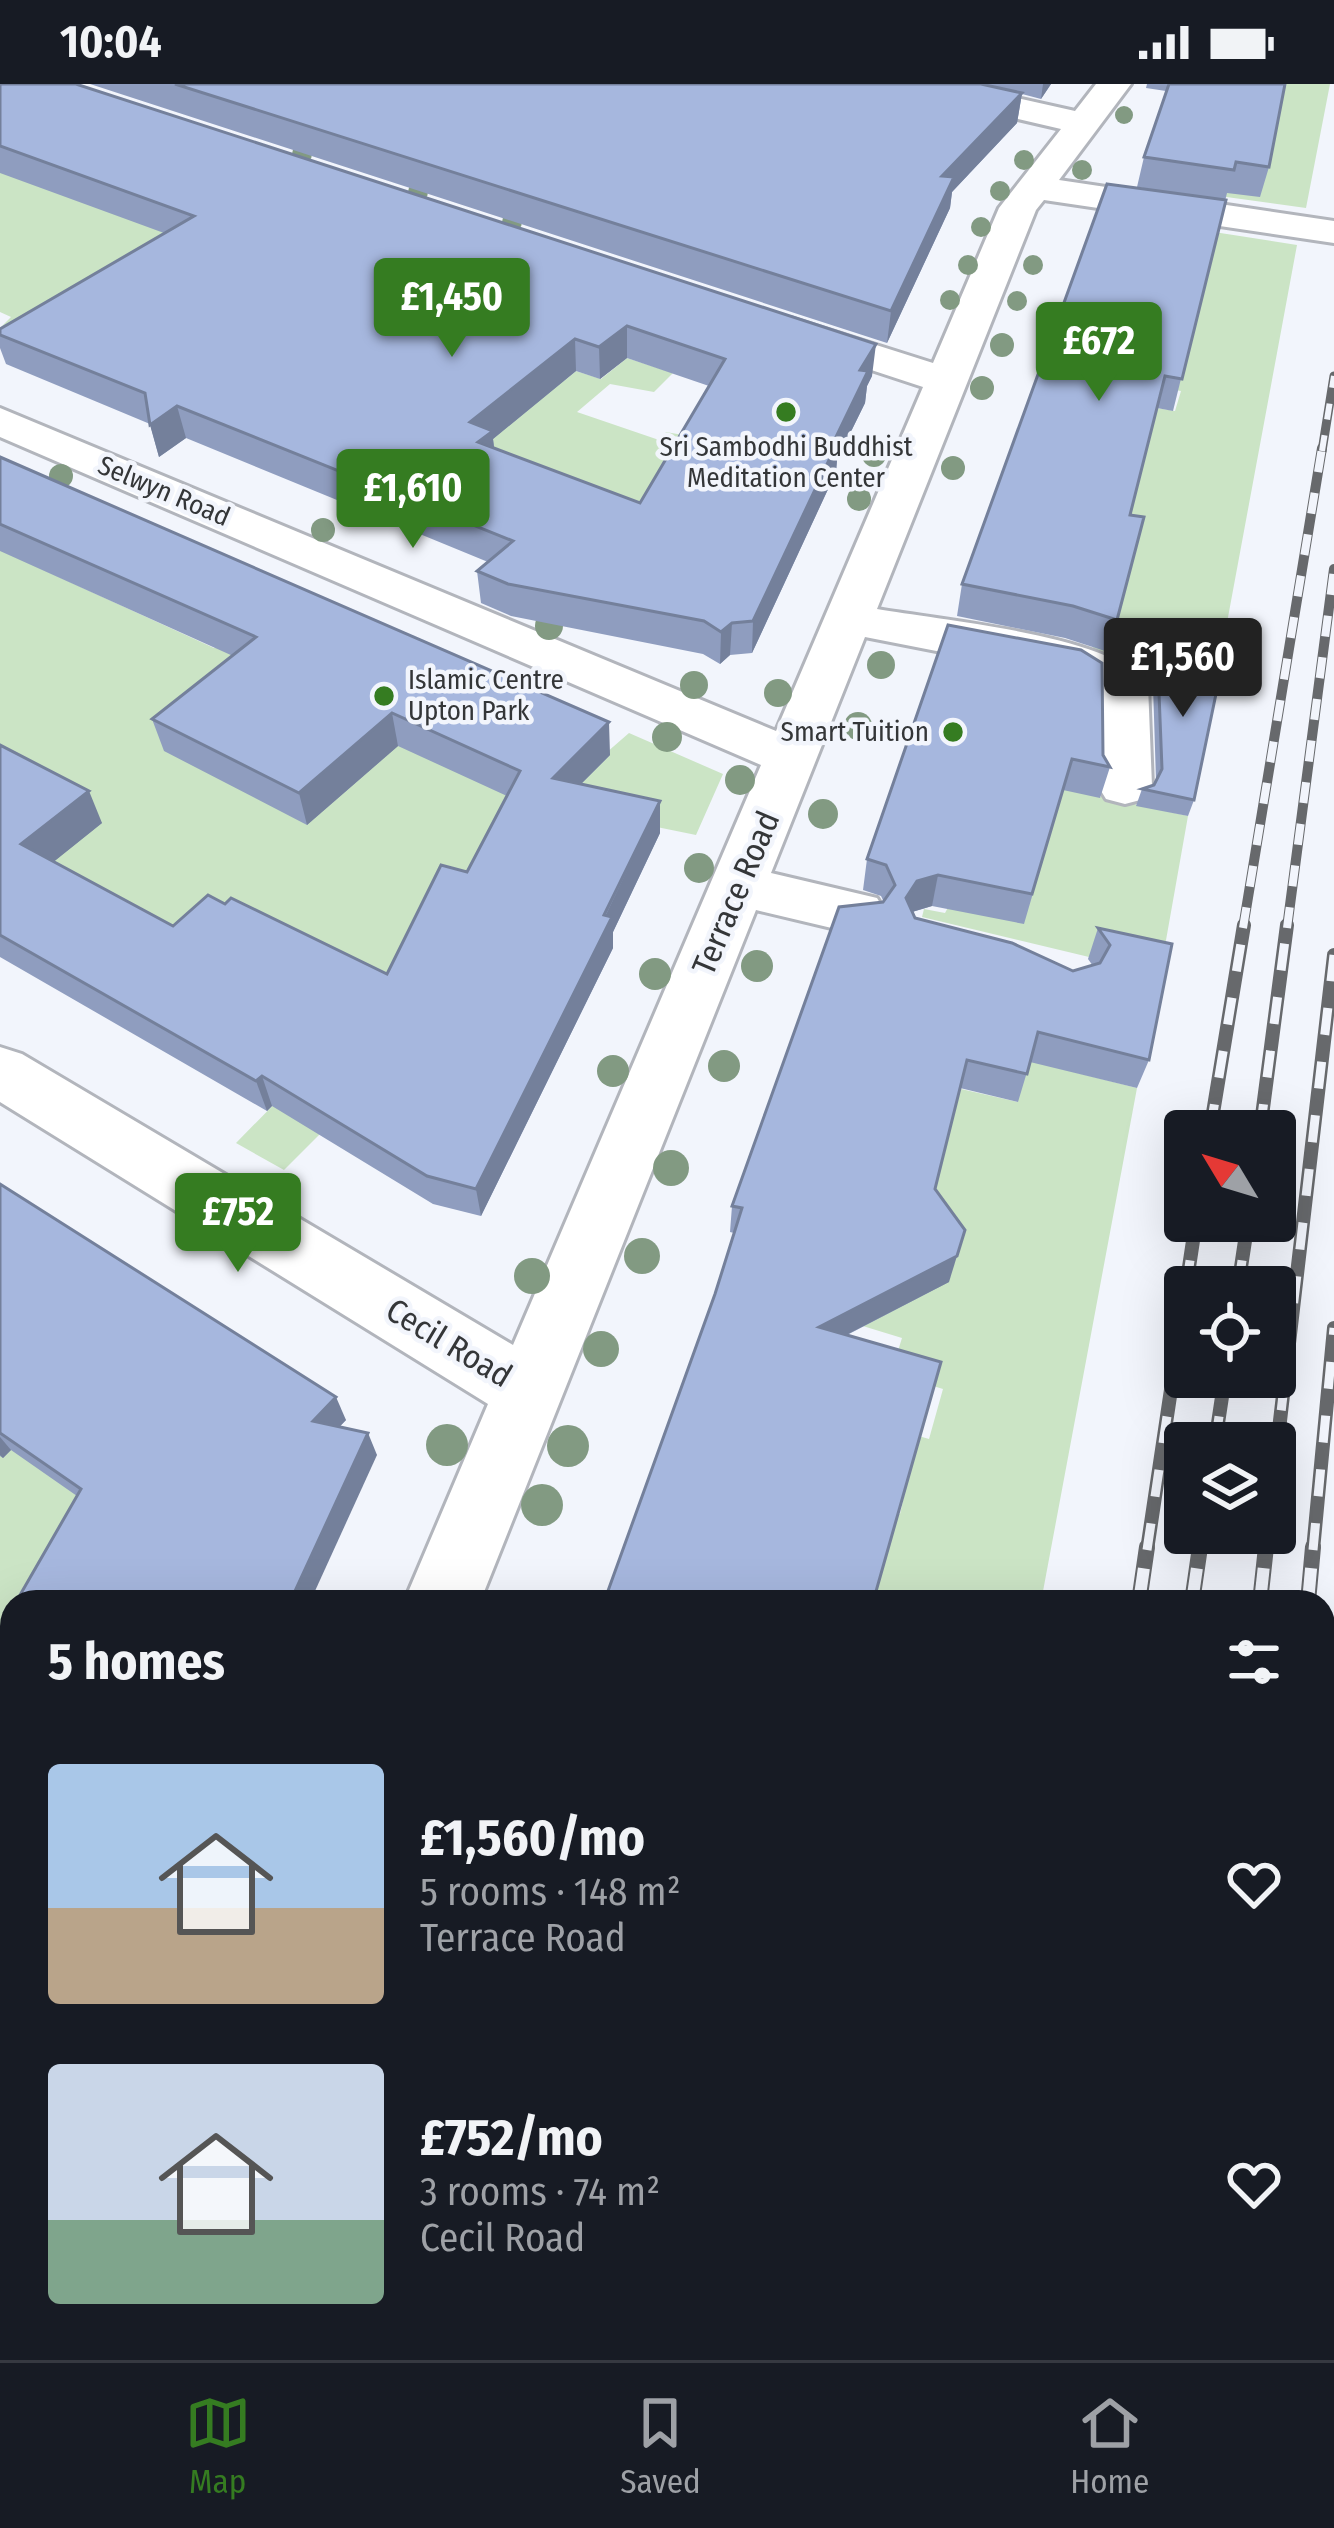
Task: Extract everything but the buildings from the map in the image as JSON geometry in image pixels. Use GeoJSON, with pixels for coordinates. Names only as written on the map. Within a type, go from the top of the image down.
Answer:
{"type":"FeatureCollection","features":[{"type":"Feature","properties":{"kind":"street"},"geometry":{"type":"LineString","coordinates":[[909,84],[1082,124]]}},
{"type":"Feature","properties":{"kind":"street","name":"Terrace Road"},"geometry":{"type":"LineString","coordinates":[[447,1590],[1018,208],[1114,84]]}},
{"type":"Feature","properties":{"kind":"street"},"geometry":{"type":"LineString","coordinates":[[1034,187],[1317,229]]}},
{"type":"Feature","properties":{"kind":"street"},"geometry":{"type":"LineString","coordinates":[[760,320],[948,382]]}},
{"type":"Feature","properties":{"kind":"street","name":"Selwyn Road"},"geometry":{"type":"LineString","coordinates":[[0,422],[792,758]]}},
{"type":"Feature","properties":{"kind":"street"},"geometry":{"type":"LineString","coordinates":[[851,619],[1089,665],[1123,685],[1125,786]]}},
{"type":"Feature","properties":{"kind":"street"},"geometry":{"type":"LineString","coordinates":[[739,886],[857,913]]}},
{"type":"Feature","properties":{"kind":"street","name":"Cecil Road"},"geometry":{"type":"LineString","coordinates":[[0,1071],[528,1391]]}},
{"type":"Feature","properties":{"kind":"green space"},"geometry":{"type":"Polygon","coordinates":[[[1249,84],[1330,84],[1306,208],[1190,192],[1280,110],[1284,89],[1249,84]]]}},
{"type":"Feature","properties":{"kind":"green space"},"geometry":{"type":"Polygon","coordinates":[[[0,158],[564,381],[576,371],[601,379],[627,358],[673,373],[654,392],[610,384],[577,412],[659,440],[666,432],[728,443],[681,528],[0,328],[11,317],[0,312],[0,158]]]}},
{"type":"Feature","properties":{"kind":"green space"},"geometry":{"type":"Polygon","coordinates":[[[1214,232],[1297,245],[1216,682],[1090,658],[1106,598],[1132,404],[1175,411],[1181,391],[1137,384],[1214,232]]]}},
{"type":"Feature","properties":{"kind":"green space"},"geometry":{"type":"Polygon","coordinates":[[[0,550],[214,648],[259,612],[455,697],[606,753],[629,733],[723,774],[696,835],[539,803],[345,1109],[284,1170],[236,1143],[289,1089],[172,969],[0,833],[0,550]]]}},
{"type":"Feature","properties":{"kind":"green space"},"geometry":{"type":"Polygon","coordinates":[[[1063,788],[1188,816],[1160,974],[922,917],[924,909],[945,913],[1004,802],[1056,813],[1063,788]]]}},
{"type":"Feature","properties":{"kind":"green space"},"geometry":{"type":"Polygon","coordinates":[[[908,1017],[1050,1066],[1137,1088],[1043,1590],[872,1590],[882,1509],[900,1514],[905,1492],[850,1475],[791,1399],[929,1439],[943,1389],[891,1373],[902,1338],[817,1312],[899,1227],[961,1089],[1018,1102],[908,1017]]]}},
{"type":"Feature","properties":{"kind":"green space"},"geometry":{"type":"Polygon","coordinates":[[[163,1367],[52,1590],[0,1590],[0,1456],[85,1373],[163,1367]]]}},
{"type":"Feature","properties":{"kind":"railway"},"geometry":{"type":"LineString","coordinates":[[1322,451],[1334,376]]}},
{"type":"Feature","properties":{"kind":"railway"},"geometry":{"type":"LineString","coordinates":[[1243,928],[1322,448]]}},
{"type":"Feature","properties":{"kind":"railway"},"geometry":{"type":"LineString","coordinates":[[1287,928],[1334,569]]}},
{"type":"Feature","properties":{"kind":"railway"},"geometry":{"type":"LineString","coordinates":[[1213,1110],[1244,925]]}},
{"type":"Feature","properties":{"kind":"railway"},"geometry":{"type":"LineString","coordinates":[[1263,1110],[1287,925]]}},
{"type":"Feature","properties":{"kind":"railway"},"geometry":{"type":"LineString","coordinates":[[1280,1422],[1334,955]]}},
{"type":"Feature","properties":{"kind":"railway"},"geometry":{"type":"LineString","coordinates":[[1189,1266],[1193,1242]]}},
{"type":"Feature","properties":{"kind":"railway"},"geometry":{"type":"LineString","coordinates":[[1241,1266],[1245,1242]]}},
{"type":"Feature","properties":{"kind":"railway"},"geometry":{"type":"LineString","coordinates":[[1313,1550],[1334,1328]]}},
{"type":"Feature","properties":{"kind":"railway"},"geometry":{"type":"LineString","coordinates":[[1147,1550],[1170,1398]]}},
{"type":"Feature","properties":{"kind":"railway"},"geometry":{"type":"LineString","coordinates":[[1218,1422],[1222,1398]]}},
{"type":"Feature","properties":{"kind":"railway"},"geometry":{"type":"LineString","coordinates":[[1141,1590],[1147,1547]]}},
{"type":"Feature","properties":{"kind":"railway"},"geometry":{"type":"LineString","coordinates":[[1309,1590],[1313,1547]]}},
{"type":"Feature","properties":{"kind":"railway"},"geometry":{"type":"LineString","coordinates":[[1194,1590],[1199,1554]]}},
{"type":"Feature","properties":{"kind":"railway"},"geometry":{"type":"LineString","coordinates":[[1261,1590],[1265,1554]]}},
{"type":"Feature","properties":{"kind":"place","name":"Sri Sambodhi Buddhist Meditation Center"},"geometry":{"type":"Point","coordinates":[786,412]}},
{"type":"Feature","properties":{"kind":"place","name":"Islamic Centre Upton Park"},"geometry":{"type":"Point","coordinates":[384,696]}},
{"type":"Feature","properties":{"kind":"place","name":"Smart Tuition"},"geometry":{"type":"Point","coordinates":[953,732]}}]}
